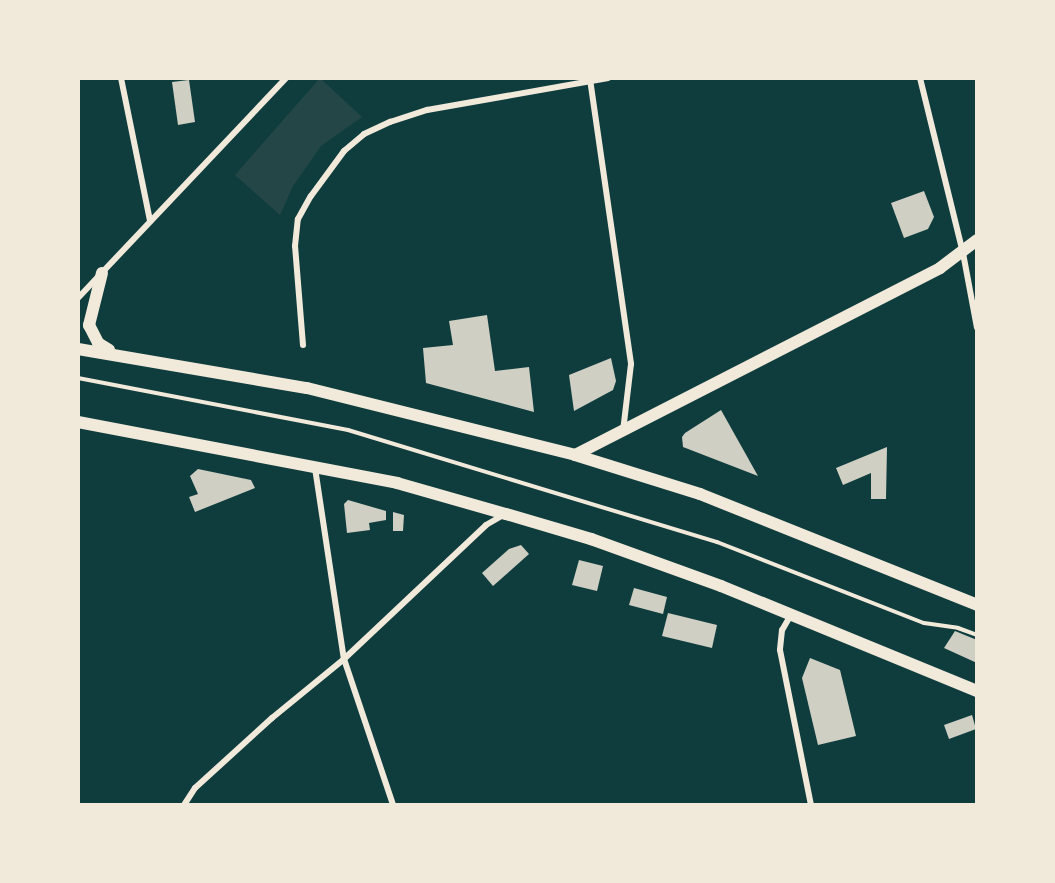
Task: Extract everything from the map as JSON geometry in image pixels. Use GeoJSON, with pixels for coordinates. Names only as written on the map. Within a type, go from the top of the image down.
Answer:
{"type":"FeatureCollection","features":[{"type":"Feature","properties":{"kind":"main road"},"geometry":{"type":"LineString","coordinates":[[575,456],[940,268],[963,253],[977,240]]}},
{"type":"Feature","properties":{"kind":"main road"},"geometry":{"type":"LineString","coordinates":[[102,273],[89,325],[98,343],[113,353]]}},
{"type":"Feature","properties":{"kind":"main road"},"geometry":{"type":"LineString","coordinates":[[78,349],[113,353],[306,388],[575,456],[700,494],[977,605]]}},
{"type":"Feature","properties":{"kind":"main road"},"geometry":{"type":"LineString","coordinates":[[78,422],[397,483],[591,539],[792,614],[977,691]]}},
{"type":"Feature","properties":{"kind":"street"},"geometry":{"type":"LineString","coordinates":[[121,78],[150,221]]}},
{"type":"Feature","properties":{"kind":"street"},"geometry":{"type":"LineString","coordinates":[[78,298],[286,78]]}},
{"type":"Feature","properties":{"kind":"street"},"geometry":{"type":"LineString","coordinates":[[303,345],[295,246],[298,219],[311,195],[344,151],[364,134],[390,122],[427,110],[608,78]]}},
{"type":"Feature","properties":{"kind":"street"},"geometry":{"type":"LineString","coordinates":[[920,78],[963,253],[977,328]]}},
{"type":"Feature","properties":{"kind":"street"},"geometry":{"type":"LineString","coordinates":[[590,80],[631,364],[623,432]]}},
{"type":"Feature","properties":{"kind":"street"},"geometry":{"type":"LineString","coordinates":[[315,468],[344,659],[393,805]]}},
{"type":"Feature","properties":{"kind":"street"},"geometry":{"type":"LineString","coordinates":[[184,805],[195,788],[263,725],[344,659],[486,525],[506,514]]}},
{"type":"Feature","properties":{"kind":"street"},"geometry":{"type":"LineString","coordinates":[[792,614],[782,630],[780,650],[812,805]]}},
{"type":"Feature","properties":{"kind":"path"},"geometry":{"type":"LineString","coordinates":[[78,378],[359,434],[717,542],[924,623],[958,628],[977,635]]}},
{"type":"Feature","properties":{"kind":"shaded area"},"geometry":{"type":"Polygon","coordinates":[[[320,78],[362,117],[321,146],[293,186],[280,215],[235,175],[320,78]]]}},
{"type":"Feature","properties":{"kind":"building"},"geometry":{"type":"Polygon","coordinates":[[[189,80],[195,122],[178,125],[172,82],[189,80]]]}},
{"type":"Feature","properties":{"kind":"building"},"geometry":{"type":"Polygon","coordinates":[[[924,191],[934,217],[928,229],[904,238],[891,203],[924,191]]]}},
{"type":"Feature","properties":{"kind":"building"},"geometry":{"type":"Polygon","coordinates":[[[487,315],[495,371],[529,367],[534,412],[426,383],[423,348],[453,345],[449,321],[487,315]]]}},
{"type":"Feature","properties":{"kind":"building"},"geometry":{"type":"Polygon","coordinates":[[[611,358],[616,381],[613,390],[574,411],[569,375],[611,358]]]}},
{"type":"Feature","properties":{"kind":"building"},"geometry":{"type":"Polygon","coordinates":[[[721,410],[758,476],[683,447],[682,437],[685,433],[721,410]]]}},
{"type":"Feature","properties":{"kind":"building"},"geometry":{"type":"Polygon","coordinates":[[[887,447],[886,499],[871,499],[871,473],[843,485],[836,468],[887,447]]]}},
{"type":"Feature","properties":{"kind":"building"},"geometry":{"type":"Polygon","coordinates":[[[198,469],[251,480],[255,488],[195,512],[189,497],[198,494],[190,476],[198,469]]]}},
{"type":"Feature","properties":{"kind":"building"},"geometry":{"type":"Polygon","coordinates":[[[348,500],[386,511],[386,520],[369,523],[370,530],[347,533],[344,504],[348,500]]]}},
{"type":"Feature","properties":{"kind":"building"},"geometry":{"type":"Polygon","coordinates":[[[393,512],[404,515],[403,531],[393,531],[393,512]]]}},
{"type":"Feature","properties":{"kind":"building"},"geometry":{"type":"Polygon","coordinates":[[[521,545],[529,554],[493,586],[482,573],[509,549],[521,545]]]}},
{"type":"Feature","properties":{"kind":"building"},"geometry":{"type":"Polygon","coordinates":[[[579,560],[603,566],[597,591],[572,585],[579,560]]]}},
{"type":"Feature","properties":{"kind":"building"},"geometry":{"type":"Polygon","coordinates":[[[634,588],[667,597],[663,614],[629,605],[634,588]]]}},
{"type":"Feature","properties":{"kind":"building"},"geometry":{"type":"Polygon","coordinates":[[[668,613],[717,625],[712,648],[662,636],[668,613]]]}},
{"type":"Feature","properties":{"kind":"building"},"geometry":{"type":"Polygon","coordinates":[[[955,631],[977,640],[977,663],[944,648],[955,631]]]}},
{"type":"Feature","properties":{"kind":"building"},"geometry":{"type":"Polygon","coordinates":[[[810,658],[840,670],[856,736],[818,745],[802,678],[810,658]]]}},
{"type":"Feature","properties":{"kind":"building"},"geometry":{"type":"Polygon","coordinates":[[[972,715],[976,729],[949,739],[944,725],[972,715]]]}}]}
